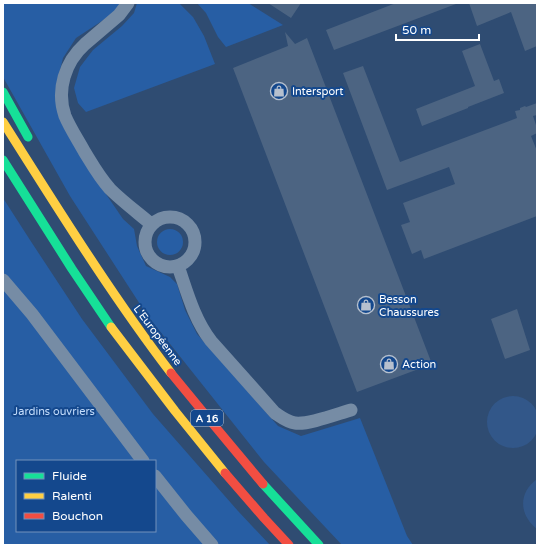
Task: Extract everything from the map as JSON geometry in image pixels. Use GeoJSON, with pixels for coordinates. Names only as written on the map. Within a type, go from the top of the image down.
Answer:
{"type":"FeatureCollection","features":[{"type":"Feature","properties":{"kind":"highway"},"geometry":{"type":"LineString","coordinates":[[3,92],[33,146]]}},
{"type":"Feature","properties":{"kind":"highway","name":"L'Européenne"},"geometry":{"type":"LineString","coordinates":[[3,122],[71,230],[142,334],[192,399],[250,470],[318,545]]}},
{"type":"Feature","properties":{"kind":"highway","name":"A 16"},"geometry":{"type":"LineString","coordinates":[[3,160],[96,305],[163,396],[210,455],[289,545]]}},
{"type":"Feature","properties":{"kind":"highway"},"geometry":{"type":"LineString","coordinates":[[3,172],[48,231]]}},
{"type":"Feature","properties":{"kind":"highway"},"geometry":{"type":"LineString","coordinates":[[48,176],[71,230]]}},
{"type":"Feature","properties":{"kind":"street"},"geometry":{"type":"LineString","coordinates":[[128,3],[119,15],[80,48],[72,58],[64,78],[62,87],[62,103],[65,116],[71,128],[101,178],[111,190],[151,224]]}},
{"type":"Feature","properties":{"kind":"street"},"geometry":{"type":"LineString","coordinates":[[164,217],[175,217],[184,221],[192,230],[195,240],[194,251],[187,260],[178,266],[170,267],[155,263],[147,254],[144,238],[151,224],[164,217]]}},
{"type":"Feature","properties":{"kind":"street"},"geometry":{"type":"LineString","coordinates":[[178,266],[193,310],[205,332],[275,413],[285,420],[299,423],[351,410]]}},
{"type":"Feature","properties":{"kind":"street"},"geometry":{"type":"LineString","coordinates":[[3,280],[32,314],[142,460]]}},
{"type":"Feature","properties":{"kind":"street"},"geometry":{"type":"LineString","coordinates":[[156,477],[212,545]]}},
{"type":"Feature","properties":{"kind":"green space"},"geometry":{"type":"Polygon","coordinates":[[[3,3],[120,3],[114,13],[76,38],[63,58],[58,78],[82,159],[123,219],[134,229],[137,246],[146,266],[170,277],[177,284],[185,310],[197,334],[278,426],[301,436],[360,418],[407,536],[413,545],[342,545],[264,462],[147,315],[70,196],[3,77],[3,3]]]}},
{"type":"Feature","properties":{"kind":"green space"},"geometry":{"type":"Polygon","coordinates":[[[137,3],[179,3],[193,17],[204,36],[215,64],[86,112],[78,103],[74,88],[80,67],[93,50],[122,26],[134,13],[137,3]]]}},
{"type":"Feature","properties":{"kind":"green space"},"geometry":{"type":"Polygon","coordinates":[[[197,3],[248,3],[283,25],[226,47],[218,37],[206,13],[197,3]]]}},
{"type":"Feature","properties":{"kind":"green space","name":"Jardins ouvriers"},"geometry":{"type":"Polygon","coordinates":[[[3,198],[82,319],[153,414],[238,511],[270,545],[3,545],[3,198]]]}},
{"type":"Feature","properties":{"kind":"green space"},"geometry":{"type":"Polygon","coordinates":[[[170,229],[179,233],[183,242],[179,251],[170,255],[161,251],[157,242],[161,233],[170,229]]]}},
{"type":"Feature","properties":{"kind":"shaded area"},"geometry":{"type":"Polygon","coordinates":[[[508,396],[518,396],[532,403],[539,417],[539,427],[532,441],[518,448],[508,448],[498,444],[491,437],[487,427],[487,417],[491,407],[498,400],[508,396]]]}},
{"type":"Feature","properties":{"kind":"shaded area"},"geometry":{"type":"Polygon","coordinates":[[[537,479],[537,529],[527,517],[523,504],[526,491],[537,479]]]}},
{"type":"Feature","properties":{"kind":"building"},"geometry":{"type":"Polygon","coordinates":[[[268,3],[301,3],[291,18],[268,3]]]}},
{"type":"Feature","properties":{"kind":"building"},"geometry":{"type":"Polygon","coordinates":[[[396,3],[456,4],[334,50],[326,30],[396,3]]]}},
{"type":"Feature","properties":{"kind":"building"},"geometry":{"type":"Polygon","coordinates":[[[469,3],[537,3],[537,46],[525,51],[511,12],[477,26],[469,3]]]}},
{"type":"Feature","properties":{"kind":"building"},"geometry":{"type":"Polygon","coordinates":[[[285,32],[295,44],[307,38],[432,364],[357,392],[233,68],[288,46],[285,32]]]}},
{"type":"Feature","properties":{"kind":"building"},"geometry":{"type":"Polygon","coordinates":[[[480,44],[494,81],[499,79],[504,93],[422,126],[416,109],[475,86],[462,51],[480,44]]]}},
{"type":"Feature","properties":{"kind":"building"},"geometry":{"type":"Polygon","coordinates":[[[363,66],[400,162],[517,118],[515,111],[520,110],[520,108],[525,106],[526,107],[537,103],[537,115],[533,116],[537,133],[531,136],[537,151],[537,216],[424,259],[421,250],[412,254],[401,225],[410,222],[403,203],[455,184],[449,167],[387,190],[343,73],[363,66]]]}},
{"type":"Feature","properties":{"kind":"building"},"geometry":{"type":"Polygon","coordinates":[[[517,309],[530,350],[505,359],[491,319],[517,309]]]}},
{"type":"Feature","properties":{"kind":"traffic: fast"},"geometry":{"type":"LineString","coordinates":[[3,92],[28,137]]}},
{"type":"Feature","properties":{"kind":"traffic: fast"},"geometry":{"type":"LineString","coordinates":[[3,160],[72,269],[111,327]]}},
{"type":"Feature","properties":{"kind":"traffic: fast"},"geometry":{"type":"LineString","coordinates":[[263,484],[319,545]]}},
{"type":"Feature","properties":{"kind":"traffic: slow"},"geometry":{"type":"LineString","coordinates":[[3,122],[105,281],[148,343],[171,373]]}},
{"type":"Feature","properties":{"kind":"traffic: slow"},"geometry":{"type":"LineString","coordinates":[[111,327],[175,411],[225,473]]}},
{"type":"Feature","properties":{"kind":"traffic: jam"},"geometry":{"type":"LineString","coordinates":[[171,373],[263,484]]}},
{"type":"Feature","properties":{"kind":"traffic: jam"},"geometry":{"type":"LineString","coordinates":[[225,473],[289,545]]}},
{"type":"Feature","properties":{"kind":"place","name":"Intersport"},"geometry":{"type":"Point","coordinates":[279,91]}},
{"type":"Feature","properties":{"kind":"place","name":"Besson Chaussures"},"geometry":{"type":"Point","coordinates":[366,305]}},
{"type":"Feature","properties":{"kind":"place","name":"Action"},"geometry":{"type":"Point","coordinates":[389,364]}}]}
